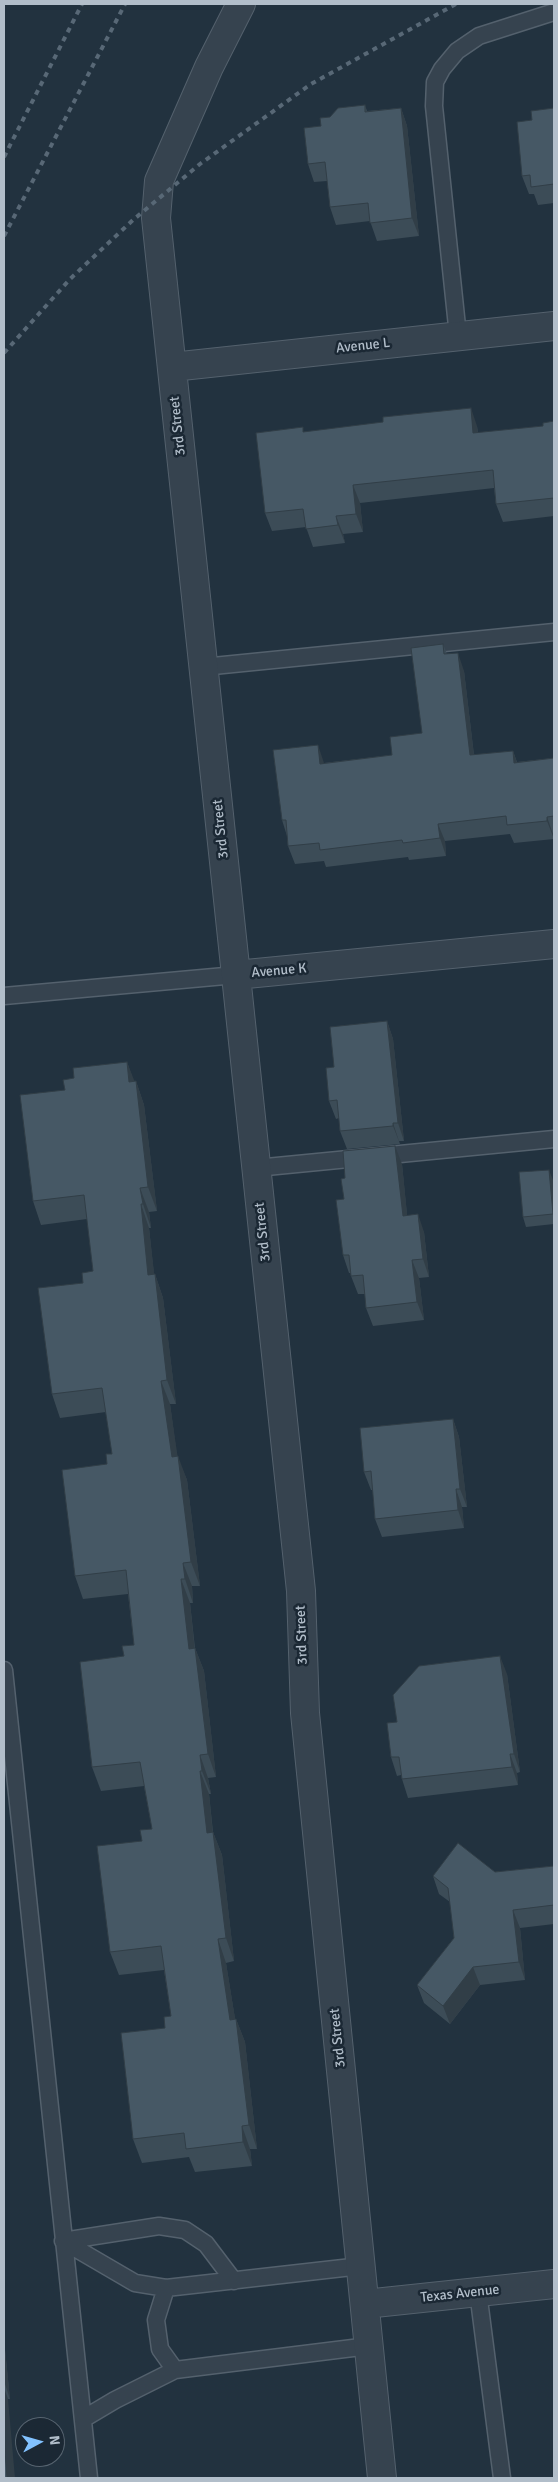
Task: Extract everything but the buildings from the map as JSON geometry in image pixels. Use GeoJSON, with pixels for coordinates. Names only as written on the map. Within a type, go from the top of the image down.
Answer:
{"type":"FeatureCollection","features":[{"type":"Feature","properties":{"kind":"street","name":"3rd Street"},"geometry":{"type":"LineString","coordinates":[[241,4],[209,67],[159,181],[156,218],[301,1591],[305,1713],[382,2478]]}},
{"type":"Feature","properties":{"kind":"street","name":"Avenue L"},"geometry":{"type":"LineString","coordinates":[[172,367],[554,326]]}},
{"type":"Feature","properties":{"kind":"street","name":"Avenue K"},"geometry":{"type":"LineString","coordinates":[[236,975],[554,944]]}},
{"type":"Feature","properties":{"kind":"street","name":"Texas Avenue"},"geometry":{"type":"LineString","coordinates":[[365,2304],[554,2284]]}},
{"type":"Feature","properties":{"kind":"lane"},"geometry":{"type":"LineString","coordinates":[[458,336],[434,106],[435,82],[442,69],[457,52],[479,36],[554,12]]}},
{"type":"Feature","properties":{"kind":"lane"},"geometry":{"type":"LineString","coordinates":[[204,667],[554,632]]}},
{"type":"Feature","properties":{"kind":"lane","name":"Avenue K"},"geometry":{"type":"LineString","coordinates":[[4,996],[236,975]]}},
{"type":"Feature","properties":{"kind":"lane"},"geometry":{"type":"LineString","coordinates":[[256,1168],[554,1139]]}},
{"type":"Feature","properties":{"kind":"lane"},"geometry":{"type":"LineString","coordinates":[[4,1670],[89,2478]]}},
{"type":"Feature","properties":{"kind":"lane"},"geometry":{"type":"LineString","coordinates":[[63,2241],[159,2226],[185,2230],[206,2244],[234,2281]]}},
{"type":"Feature","properties":{"kind":"lane"},"geometry":{"type":"LineString","coordinates":[[63,2241],[135,2283],[166,2288],[362,2266]]}},
{"type":"Feature","properties":{"kind":"lane"},"geometry":{"type":"LineString","coordinates":[[166,2288],[156,2320],[160,2349],[175,2370]]}},
{"type":"Feature","properties":{"kind":"lane"},"geometry":{"type":"LineString","coordinates":[[478,2292],[502,2478]]}},
{"type":"Feature","properties":{"kind":"lane"},"geometry":{"type":"LineString","coordinates":[[83,2419],[115,2400],[175,2370],[369,2346]]}},
{"type":"Feature","properties":{"kind":"railway"},"geometry":{"type":"LineString","coordinates":[[4,157],[82,4]]}},
{"type":"Feature","properties":{"kind":"railway"},"geometry":{"type":"LineString","coordinates":[[4,236],[125,4]]}},
{"type":"Feature","properties":{"kind":"railway"},"geometry":{"type":"LineString","coordinates":[[4,353],[70,279],[133,220],[200,164],[311,84],[456,4]]}}]}
